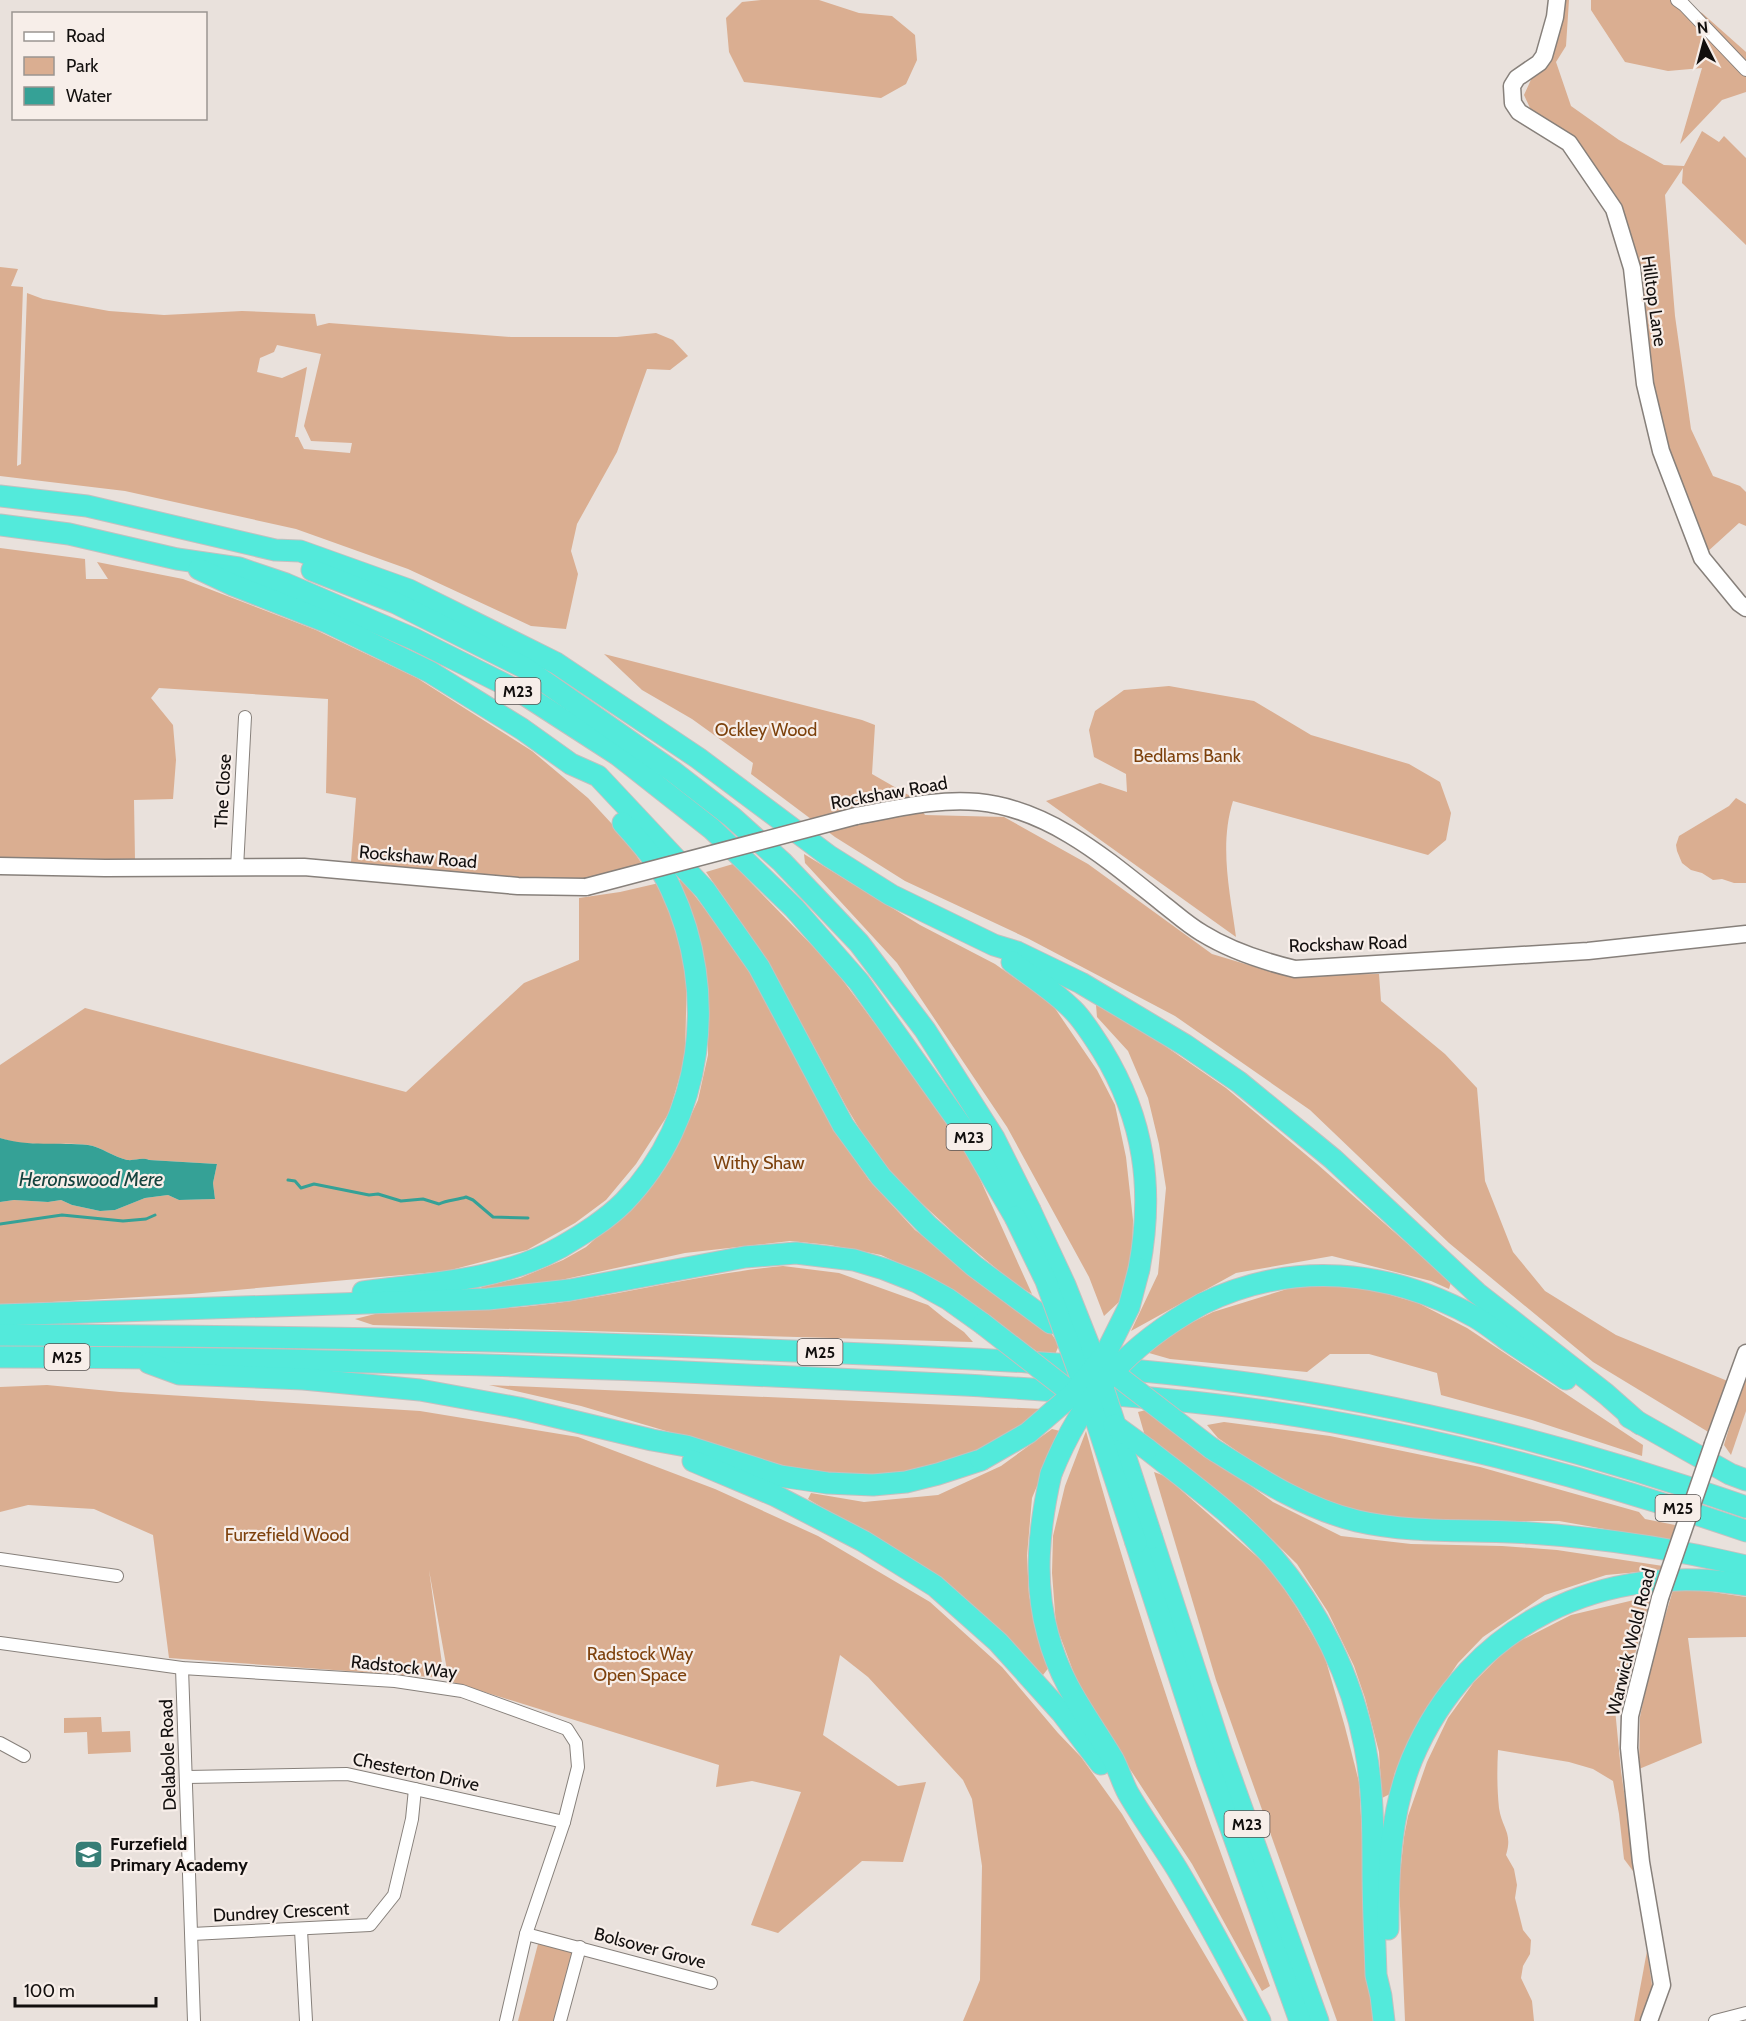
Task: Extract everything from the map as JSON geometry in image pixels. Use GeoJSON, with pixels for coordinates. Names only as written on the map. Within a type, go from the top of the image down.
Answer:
{"type":"FeatureCollection","features":[{"type":"Feature","properties":{"kind":"highway","name":"M23"},"geometry":{"type":"LineString","coordinates":[[0,496],[87,506],[275,550],[297,564],[396,603],[525,668],[675,773],[732,817],[782,862],[859,943],[924,1030],[994,1138],[1094,1414],[1144,1540],[1318,2021]]}},
{"type":"Feature","properties":{"kind":"highway","name":"M23"},"geometry":{"type":"LineString","coordinates":[[0,525],[69,534],[177,559],[239,568],[286,584],[414,639],[522,693],[618,755],[712,829],[794,908],[859,982],[1023,1213]]}},
{"type":"Feature","properties":{"kind":"highway"},"geometry":{"type":"LineString","coordinates":[[275,550],[300,551],[409,590],[556,663],[698,758],[829,856],[891,895],[994,945],[1017,952],[1081,983],[1176,1040],[1239,1082],[1333,1159],[1477,1293],[1606,1394],[1640,1424]]}},
{"type":"Feature","properties":{"kind":"highway"},"geometry":{"type":"LineString","coordinates":[[177,559],[233,585],[327,622],[430,672],[522,729],[571,764],[598,776],[705,890],[759,967],[843,1125],[881,1177],[928,1226],[974,1266],[1211,1448],[1311,1506],[1358,1521],[1419,1529],[1529,1533],[1602,1540],[1746,1566]]}},
{"type":"Feature","properties":{"kind":"highway"},"geometry":{"type":"LineString","coordinates":[[320,1305],[363,1292],[482,1277],[559,1248],[596,1226],[624,1202],[652,1168],[674,1129],[690,1086],[697,1034],[698,1002],[695,965],[682,917],[671,887],[648,851],[571,764]]}},
{"type":"Feature","properties":{"kind":"highway"},"geometry":{"type":"LineString","coordinates":[[135,1358],[179,1374],[303,1379],[420,1390],[519,1408],[686,1446],[780,1476],[827,1483],[873,1485],[906,1482],[981,1460],[1028,1433],[1072,1395],[1106,1353],[1129,1307],[1139,1269],[1147,1217],[1144,1164],[1131,1106],[1117,1074],[1092,1033],[1075,1012],[1048,987],[1013,963],[994,945]]}},
{"type":"Feature","properties":{"kind":"highway"},"geometry":{"type":"LineString","coordinates":[[0,1315],[488,1299],[570,1290],[744,1257],[796,1253],[854,1260],[917,1282],[948,1299],[983,1324],[1147,1449],[1234,1519],[1272,1557],[1309,1605],[1335,1654],[1360,1725],[1368,1767],[1372,1816],[1376,1975],[1384,2021]]}},
{"type":"Feature","properties":{"kind":"highway"},"geometry":{"type":"LineString","coordinates":[[1260,2021],[1177,1869],[1127,1791],[1114,1761],[1073,1697],[1058,1667],[1047,1634],[1040,1594],[1039,1554],[1042,1518],[1051,1473],[1074,1423],[1113,1370],[1133,1350],[1169,1322],[1202,1304],[1237,1290],[1294,1277],[1337,1275],[1383,1281],[1427,1294],[1476,1317],[1602,1402],[1731,1474],[1746,1480]]}},
{"type":"Feature","properties":{"kind":"highway","name":"M25"},"geometry":{"type":"LineString","coordinates":[[0,1335],[276,1337],[657,1346],[954,1358],[1143,1371],[1291,1390],[1438,1418],[1583,1455],[1746,1507]]}},
{"type":"Feature","properties":{"kind":"highway","name":"M25"},"geometry":{"type":"LineString","coordinates":[[0,1357],[390,1362],[806,1377],[1053,1390],[1217,1405],[1367,1428],[1484,1453],[1610,1486],[1746,1531]]}},
{"type":"Feature","properties":{"kind":"highway"},"geometry":{"type":"LineString","coordinates":[[652,1440],[682,1457],[786,1501],[863,1541],[935,1586],[998,1642],[1062,1713],[1104,1768],[1127,1791]]}},
{"type":"Feature","properties":{"kind":"highway","name":"M23"},"geometry":{"type":"LineString","coordinates":[[1144,1540],[1207,1762],[1300,2021]]}},
{"type":"Feature","properties":{"kind":"highway"},"geometry":{"type":"LineString","coordinates":[[1381,1996],[1388,1974],[1390,1871],[1399,1804],[1412,1760],[1424,1733],[1456,1684],[1477,1662],[1516,1630],[1546,1612],[1584,1596],[1624,1585],[1671,1580],[1704,1580],[1746,1585]]}},
{"type":"Feature","properties":{"kind":"street","name":"Hilltop Lane"},"geometry":{"type":"LineString","coordinates":[[1557,0],[1555,17],[1544,57],[1517,78],[1512,86],[1512,103],[1519,112],[1569,143],[1614,209],[1632,268],[1645,384],[1661,451],[1702,558],[1739,603],[1746,608]]}},
{"type":"Feature","properties":{"kind":"street"},"geometry":{"type":"LineString","coordinates":[[1677,0],[1746,70]]}},
{"type":"Feature","properties":{"kind":"street","name":"The Close"},"geometry":{"type":"LineString","coordinates":[[237,867],[245,717]]}},
{"type":"Feature","properties":{"kind":"street","name":"Rockshaw Road"},"geometry":{"type":"LineString","coordinates":[[0,866],[304,867],[518,886],[586,887],[856,816],[927,803],[978,802],[1023,813],[1066,832],[1227,948],[1259,960],[1295,969],[1588,951],[1746,934]]}},
{"type":"Feature","properties":{"kind":"street","name":"Warwick Wold Road"},"geometry":{"type":"LineString","coordinates":[[1649,2021],[1662,1984],[1641,1862],[1629,1748],[1630,1716],[1660,1599],[1746,1353]]}},
{"type":"Feature","properties":{"kind":"street"},"geometry":{"type":"LineString","coordinates":[[0,1559],[117,1576]]}},
{"type":"Feature","properties":{"kind":"street","name":"Radstock Way"},"geometry":{"type":"LineString","coordinates":[[0,1642],[182,1668],[395,1681],[462,1690],[567,1729],[576,1743],[578,1767],[564,1822],[526,1934],[506,2021]]}},
{"type":"Feature","properties":{"kind":"street","name":"Delabole Road"},"geometry":{"type":"LineString","coordinates":[[182,1668],[194,2021]]}},
{"type":"Feature","properties":{"kind":"street"},"geometry":{"type":"LineString","coordinates":[[0,1743],[24,1756]]}},
{"type":"Feature","properties":{"kind":"street","name":"Chesterton Drive"},"geometry":{"type":"LineString","coordinates":[[187,1777],[347,1774],[564,1822]]}},
{"type":"Feature","properties":{"kind":"street","name":"Dundrey Crescent"},"geometry":{"type":"LineString","coordinates":[[192,1934],[370,1925],[394,1895],[412,1819],[415,1789]]}},
{"type":"Feature","properties":{"kind":"street"},"geometry":{"type":"LineString","coordinates":[[301,1930],[306,2021]]}},
{"type":"Feature","properties":{"kind":"street","name":"Bolsover Grove"},"geometry":{"type":"LineString","coordinates":[[526,1934],[711,1983]]}},
{"type":"Feature","properties":{"kind":"street","name":"Bolsover Grove"},"geometry":{"type":"LineString","coordinates":[[560,2021],[580,1947]]}},
{"type":"Feature","properties":{"kind":"street"},"geometry":{"type":"LineString","coordinates":[[1715,2021],[1746,2013]]}},
{"type":"Feature","properties":{"kind":"green space"},"geometry":{"type":"Polygon","coordinates":[[[819,0],[859,13],[892,16],[915,35],[917,60],[906,84],[881,98],[744,82],[729,52],[726,18],[742,2],[819,0]]]}},
{"type":"Feature","properties":{"kind":"green space"},"geometry":{"type":"Polygon","coordinates":[[[1562,0],[1569,0],[1566,46],[1556,62],[1571,106],[1619,140],[1664,165],[1684,166],[1702,131],[1719,142],[1724,136],[1746,158],[1746,245],[1682,183],[1683,168],[1665,195],[1675,316],[1691,429],[1713,476],[1740,486],[1746,492],[1746,526],[1739,523],[1706,553],[1669,452],[1653,382],[1646,315],[1633,243],[1615,194],[1576,142],[1530,108],[1524,95],[1534,73],[1552,60],[1561,19],[1562,0]]]}},
{"type":"Feature","properties":{"kind":"green space"},"geometry":{"type":"Polygon","coordinates":[[[1591,0],[1678,0],[1702,13],[1746,52],[1746,92],[1722,100],[1680,144],[1702,68],[1668,71],[1625,62],[1591,10],[1591,0]]]}},
{"type":"Feature","properties":{"kind":"green space"},"geometry":{"type":"Polygon","coordinates":[[[0,267],[18,269],[11,286],[23,287],[17,466],[21,464],[27,293],[43,299],[109,311],[164,315],[242,311],[315,314],[317,326],[329,323],[511,337],[617,337],[656,333],[673,340],[688,356],[670,370],[647,369],[617,452],[577,524],[571,551],[578,574],[566,629],[531,626],[408,569],[296,529],[125,491],[0,476],[0,267]],[[277,345],[274,352],[260,358],[257,372],[282,378],[307,367],[295,437],[298,437],[304,449],[350,453],[352,443],[311,441],[304,426],[321,354],[277,345]]]}},
{"type":"Feature","properties":{"kind":"green space"},"geometry":{"type":"Polygon","coordinates":[[[0,548],[85,559],[86,579],[108,579],[97,562],[183,579],[316,630],[417,678],[532,751],[588,798],[624,837],[644,867],[606,877],[550,881],[351,862],[356,798],[326,793],[328,699],[159,688],[151,698],[173,725],[176,760],[173,799],[134,800],[135,860],[0,859],[0,548]]]}},
{"type":"Feature","properties":{"kind":"green space","name":"Ockley Wood"},"geometry":{"type":"Polygon","coordinates":[[[604,654],[875,725],[872,774],[912,797],[925,815],[1004,817],[1088,864],[1212,954],[1282,975],[1379,974],[1381,1001],[1445,1054],[1477,1088],[1485,1181],[1513,1252],[1545,1291],[1616,1335],[1730,1382],[1710,1433],[1593,1362],[1449,1243],[1310,1110],[1175,1016],[1029,939],[905,881],[835,837],[751,774],[753,763],[692,719],[642,690],[604,654]]]}},
{"type":"Feature","properties":{"kind":"green space","name":"Bedlams Bank"},"geometry":{"type":"Polygon","coordinates":[[[1169,686],[1254,701],[1311,735],[1409,764],[1440,782],[1451,813],[1446,840],[1428,855],[1233,801],[1226,852],[1236,937],[1046,801],[1100,783],[1127,792],[1126,774],[1094,757],[1089,730],[1095,711],[1124,690],[1169,686]]]}},
{"type":"Feature","properties":{"kind":"green space"},"geometry":{"type":"Polygon","coordinates":[[[1736,798],[1746,804],[1746,883],[1734,883],[1722,879],[1713,880],[1702,873],[1691,870],[1682,863],[1676,845],[1679,836],[1729,806],[1736,798]]]}},
{"type":"Feature","properties":{"kind":"green space"},"geometry":{"type":"Polygon","coordinates":[[[804,854],[920,925],[995,964],[1052,1004],[1097,1070],[1115,1105],[1126,1157],[1133,1220],[1132,1263],[1120,1301],[1104,1316],[1089,1277],[1007,1127],[897,963],[805,863],[804,854]]]}},
{"type":"Feature","properties":{"kind":"green space"},"geometry":{"type":"Polygon","coordinates":[[[733,864],[832,966],[942,1113],[975,1168],[1032,1294],[1016,1285],[956,1235],[904,1187],[872,1150],[767,960],[706,872],[733,864]]]}},
{"type":"Feature","properties":{"kind":"green space","name":"Withy Shaw"},"geometry":{"type":"Polygon","coordinates":[[[682,879],[744,960],[835,1129],[869,1180],[915,1230],[1049,1330],[1059,1345],[1052,1362],[935,1280],[881,1255],[830,1245],[790,1241],[685,1253],[538,1285],[478,1290],[520,1278],[563,1260],[586,1247],[640,1199],[676,1148],[698,1100],[708,1055],[707,1004],[700,940],[678,881],[682,879]]]}},
{"type":"Feature","properties":{"kind":"green space"},"geometry":{"type":"Polygon","coordinates":[[[659,883],[687,968],[685,1059],[669,1113],[636,1164],[606,1200],[575,1223],[527,1250],[447,1271],[191,1294],[0,1305],[0,1202],[61,1200],[72,1205],[100,1211],[115,1210],[145,1198],[168,1195],[179,1200],[215,1199],[213,1183],[217,1164],[127,1160],[88,1145],[33,1144],[0,1138],[0,1065],[85,1008],[406,1092],[524,983],[579,960],[579,898],[659,883]]]}},
{"type":"Feature","properties":{"kind":"green space"},"geometry":{"type":"Polygon","coordinates":[[[1096,1005],[1107,1006],[1226,1088],[1317,1164],[1451,1282],[1449,1289],[1431,1281],[1332,1256],[1236,1273],[1131,1331],[1158,1274],[1166,1188],[1148,1098],[1128,1051],[1097,1017],[1096,1005]]]}},
{"type":"Feature","properties":{"kind":"green space"},"geometry":{"type":"Polygon","coordinates":[[[783,1266],[839,1273],[928,1305],[964,1332],[973,1342],[373,1325],[355,1319],[375,1314],[547,1304],[783,1266]]]}},
{"type":"Feature","properties":{"kind":"green space"},"geometry":{"type":"Polygon","coordinates":[[[1297,1286],[1360,1286],[1418,1303],[1467,1328],[1643,1445],[1642,1456],[1532,1420],[1441,1395],[1437,1373],[1369,1354],[1330,1354],[1307,1372],[1170,1359],[1149,1353],[1158,1339],[1213,1312],[1297,1286]]]}},
{"type":"Feature","properties":{"kind":"green space"},"geometry":{"type":"Polygon","coordinates":[[[1746,1371],[1746,1411],[1731,1455],[1724,1445],[1746,1371]]]}},
{"type":"Feature","properties":{"kind":"green space"},"geometry":{"type":"Polygon","coordinates":[[[47,1385],[120,1392],[420,1411],[578,1437],[715,1489],[818,1536],[930,1602],[1002,1667],[1081,1757],[1122,1814],[1244,2021],[963,2021],[980,1980],[982,1866],[972,1799],[963,1780],[868,1677],[840,1655],[823,1735],[898,1786],[926,1782],[903,1862],[862,1861],[778,1933],[751,1925],[801,1792],[752,1781],[716,1787],[719,1765],[449,1681],[429,1570],[444,1678],[169,1658],[153,1535],[94,1509],[28,1505],[0,1512],[0,1387],[47,1385]]]}},
{"type":"Feature","properties":{"kind":"green space"},"geometry":{"type":"Polygon","coordinates":[[[489,1385],[1044,1409],[1019,1432],[955,1460],[903,1474],[848,1477],[799,1470],[581,1406],[489,1385]]]}},
{"type":"Feature","properties":{"kind":"green space"},"geometry":{"type":"Polygon","coordinates":[[[1146,1410],[1273,1502],[1341,1536],[1411,1544],[1557,1550],[1663,1566],[1661,1570],[1606,1575],[1545,1595],[1483,1637],[1458,1663],[1427,1709],[1395,1772],[1390,1794],[1382,1798],[1379,1752],[1365,1698],[1354,1666],[1328,1612],[1297,1564],[1246,1514],[1145,1436],[1138,1412],[1146,1410]]]}},
{"type":"Feature","properties":{"kind":"green space"},"geometry":{"type":"Polygon","coordinates":[[[1224,1422],[1330,1436],[1480,1467],[1639,1512],[1645,1519],[1675,1525],[1673,1541],[1559,1521],[1390,1518],[1336,1507],[1267,1472],[1218,1438],[1207,1425],[1224,1422]]]}},
{"type":"Feature","properties":{"kind":"green space"},"geometry":{"type":"Polygon","coordinates":[[[1052,1429],[1060,1431],[1032,1498],[1027,1556],[1029,1596],[1050,1666],[1043,1675],[997,1629],[903,1556],[808,1499],[811,1493],[864,1502],[938,1495],[1001,1466],[1052,1429]]]}},
{"type":"Feature","properties":{"kind":"green space"},"geometry":{"type":"Polygon","coordinates":[[[1086,1431],[1171,1711],[1270,1986],[1262,1991],[1192,1864],[1079,1687],[1056,1625],[1052,1573],[1053,1536],[1065,1486],[1086,1431]]]}},
{"type":"Feature","properties":{"kind":"green space"},"geometry":{"type":"Polygon","coordinates":[[[1154,1472],[1165,1476],[1270,1568],[1324,1654],[1359,1782],[1373,2021],[1337,2021],[1216,1680],[1154,1472]]]}},
{"type":"Feature","properties":{"kind":"green space"},"geometry":{"type":"Polygon","coordinates":[[[1692,1589],[1746,1597],[1746,1637],[1688,1638],[1702,1743],[1639,1769],[1640,1717],[1651,1663],[1673,1590],[1692,1589]]]}},
{"type":"Feature","properties":{"kind":"green space"},"geometry":{"type":"Polygon","coordinates":[[[1651,1599],[1632,1664],[1615,1709],[1621,1771],[1636,1875],[1624,1859],[1613,1781],[1593,1769],[1569,1762],[1498,1750],[1498,1801],[1500,1815],[1508,1836],[1506,1855],[1514,1869],[1517,1885],[1515,1898],[1523,1930],[1531,1940],[1530,1954],[1523,1966],[1521,1978],[1532,2001],[1534,2021],[1405,2021],[1399,1883],[1404,1837],[1408,1816],[1427,1762],[1448,1718],[1474,1682],[1510,1646],[1571,1615],[1634,1600],[1651,1599]]]}},
{"type":"Feature","properties":{"kind":"green space"},"geometry":{"type":"Polygon","coordinates":[[[101,1717],[102,1732],[130,1731],[131,1752],[88,1754],[87,1732],[64,1733],[64,1718],[101,1717]]]}},
{"type":"Feature","properties":{"kind":"green space"},"geometry":{"type":"Polygon","coordinates":[[[538,1944],[574,1952],[556,2021],[518,2021],[538,1944]]]}},
{"type":"Feature","properties":{"kind":"green space"},"geometry":{"type":"Polygon","coordinates":[[[1647,1951],[1653,1992],[1645,2021],[1634,2021],[1647,1951]]]}},
{"type":"Feature","properties":{"kind":"water","name":"Heronswood Mere"},"geometry":{"type":"Polygon","coordinates":[[[0,1138],[33,1143],[88,1145],[127,1160],[217,1164],[213,1183],[215,1199],[179,1200],[168,1195],[145,1198],[115,1210],[100,1211],[72,1205],[61,1200],[0,1202],[0,1138]]]}},
{"type":"Feature","properties":{"kind":"waterway"},"geometry":{"type":"LineString","coordinates":[[288,1180],[295,1181],[301,1188],[314,1184],[369,1195],[378,1194],[401,1201],[423,1199],[439,1204],[466,1197],[493,1217],[528,1218]]}},
{"type":"Feature","properties":{"kind":"waterway"},"geometry":{"type":"LineString","coordinates":[[0,1224],[62,1215],[123,1221],[146,1219],[155,1215]]}},
{"type":"Feature","properties":{"kind":"place","name":"Furzefield Primary Academy"},"geometry":{"type":"Point","coordinates":[89,1854]}},
{"type":"Feature","properties":{"kind":"park label","name":"Furzefield Wood"},"geometry":{"type":"Point","coordinates":[287,1535]}},
{"type":"Feature","properties":{"kind":"park label","name":"Radstock Way Open Space"},"geometry":{"type":"Point","coordinates":[640,1664]}}]}
